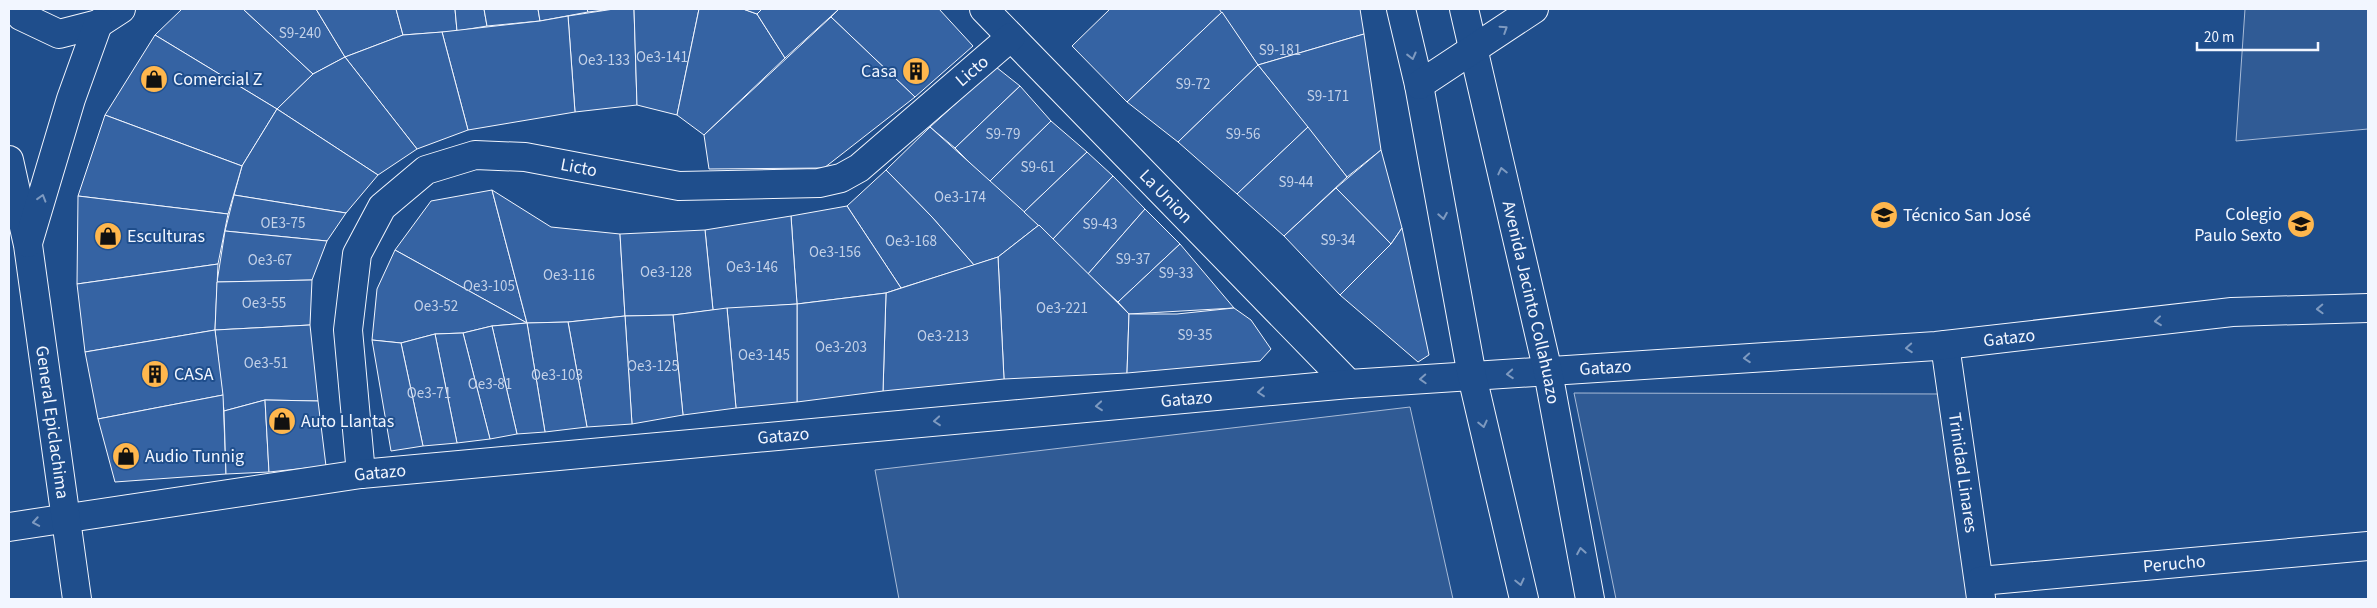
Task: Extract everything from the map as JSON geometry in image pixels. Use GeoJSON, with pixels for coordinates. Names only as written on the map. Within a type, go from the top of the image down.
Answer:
{"type":"FeatureCollection","features":[{"type":"Feature","properties":{"kind":"street"},"geometry":{"type":"LineString","coordinates":[[16,9],[21,16],[59,34],[98,24],[122,9]]}},
{"type":"Feature","properties":{"kind":"street","name":"La Union"},"geometry":{"type":"LineString","coordinates":[[984,9],[1349,384]]}},
{"type":"Feature","properties":{"kind":"street"},"geometry":{"type":"LineString","coordinates":[[1401,9],[1419,85],[1472,376],[1524,599]]}},
{"type":"Feature","properties":{"kind":"street","name":"Avenida Jacinto Collahuazo"},"geometry":{"type":"LineString","coordinates":[[1464,9],[1548,372],[1590,599]]}},
{"type":"Feature","properties":{"kind":"street"},"geometry":{"type":"LineString","coordinates":[[1419,85],[1534,9]]}},
{"type":"Feature","properties":{"kind":"street","name":"General Epiclachima"},"geometry":{"type":"LineString","coordinates":[[28,245],[71,100],[98,24]]}},
{"type":"Feature","properties":{"kind":"street","name":"Licto"},"geometry":{"type":"LineString","coordinates":[[361,474],[348,330],[357,254],[382,207],[426,170],[475,155],[525,157],[680,186],[810,183],[834,180],[859,168],[1011,37]]}},
{"type":"Feature","properties":{"kind":"street","name":"General Epiclachima"},"geometry":{"type":"LineString","coordinates":[[9,160],[28,245],[64,518],[77,599]]}},
{"type":"Feature","properties":{"kind":"street","name":"Gatazo"},"geometry":{"type":"LineString","coordinates":[[9,527],[361,474],[1349,384],[1945,345],[2232,312],[2368,308]]}},
{"type":"Feature","properties":{"kind":"street","name":"Trinidad Linares"},"geometry":{"type":"LineString","coordinates":[[1945,345],[1981,590]]}},
{"type":"Feature","properties":{"kind":"street","name":"Perucho"},"geometry":{"type":"LineString","coordinates":[[1981,590],[2368,546]]}},
{"type":"Feature","properties":{"kind":"shaded area"},"geometry":{"type":"Polygon","coordinates":[[[2245,9],[2368,9],[2368,129],[2236,141],[2245,9]]]}},
{"type":"Feature","properties":{"kind":"shaded area"},"geometry":{"type":"Polygon","coordinates":[[[1574,393],[1948,394],[1970,599],[1616,599],[1574,393]]]}},
{"type":"Feature","properties":{"kind":"shaded area"},"geometry":{"type":"Polygon","coordinates":[[[1410,407],[1453,599],[899,599],[875,470],[1410,407]]]}},
{"type":"Feature","properties":{"kind":"building"},"geometry":{"type":"Polygon","coordinates":[[[182,9],[243,9],[313,74],[277,109],[155,35],[182,9]]]}},
{"type":"Feature","properties":{"kind":"building"},"geometry":{"type":"Polygon","coordinates":[[[243,9],[316,9],[345,57],[313,74],[243,9]]]}},
{"type":"Feature","properties":{"kind":"building"},"geometry":{"type":"Polygon","coordinates":[[[316,9],[396,9],[403,35],[345,57],[316,9]]]}},
{"type":"Feature","properties":{"kind":"building"},"geometry":{"type":"Polygon","coordinates":[[[396,9],[455,9],[457,31],[403,35],[396,9]]]}},
{"type":"Feature","properties":{"kind":"building"},"geometry":{"type":"Polygon","coordinates":[[[455,9],[484,9],[487,26],[457,31],[455,9]]]}},
{"type":"Feature","properties":{"kind":"building"},"geometry":{"type":"Polygon","coordinates":[[[484,9],[538,9],[540,21],[487,26],[484,9]]]}},
{"type":"Feature","properties":{"kind":"building"},"geometry":{"type":"Polygon","coordinates":[[[538,9],[587,9],[588,12],[540,21],[538,9]]]}},
{"type":"Feature","properties":{"kind":"building"},"geometry":{"type":"Polygon","coordinates":[[[587,9],[614,9],[588,12],[587,9]]]}},
{"type":"Feature","properties":{"kind":"building"},"geometry":{"type":"Polygon","coordinates":[[[614,9],[634,9],[637,105],[575,112],[568,16],[614,9]]]}},
{"type":"Feature","properties":{"kind":"building"},"geometry":{"type":"Polygon","coordinates":[[[634,9],[699,9],[677,115],[637,105],[634,9]]]}},
{"type":"Feature","properties":{"kind":"building"},"geometry":{"type":"Polygon","coordinates":[[[699,9],[743,9],[757,14],[785,58],[704,135],[677,115],[699,9]]]}},
{"type":"Feature","properties":{"kind":"building"},"geometry":{"type":"Polygon","coordinates":[[[743,9],[762,9],[757,14],[743,9]]]}},
{"type":"Feature","properties":{"kind":"building"},"geometry":{"type":"Polygon","coordinates":[[[762,9],[839,9],[785,58],[757,14],[762,9]]]}},
{"type":"Feature","properties":{"kind":"building","name":"Casa"},"geometry":{"type":"Polygon","coordinates":[[[839,9],[939,9],[973,46],[915,97],[831,17],[839,9]]]}},
{"type":"Feature","properties":{"kind":"building"},"geometry":{"type":"Polygon","coordinates":[[[1110,9],[1219,9],[1222,12],[1127,102],[1072,46],[1110,9]]]}},
{"type":"Feature","properties":{"kind":"building"},"geometry":{"type":"Polygon","coordinates":[[[1219,9],[1360,9],[1364,34],[1258,65],[1219,9]]]}},
{"type":"Feature","properties":{"kind":"building"},"geometry":{"type":"Polygon","coordinates":[[[1222,12],[1258,65],[1178,142],[1127,102],[1222,12]]]}},
{"type":"Feature","properties":{"kind":"building"},"geometry":{"type":"Polygon","coordinates":[[[568,16],[575,112],[468,130],[442,32],[568,16]]]}},
{"type":"Feature","properties":{"kind":"building"},"geometry":{"type":"Polygon","coordinates":[[[831,17],[915,97],[824,168],[709,169],[704,135],[831,17]]]}},
{"type":"Feature","properties":{"kind":"building"},"geometry":{"type":"Polygon","coordinates":[[[442,32],[468,130],[417,149],[345,57],[403,35],[442,32]]]}},
{"type":"Feature","properties":{"kind":"building"},"geometry":{"type":"Polygon","coordinates":[[[1364,34],[1381,150],[1347,177],[1258,65],[1364,34]]]}},
{"type":"Feature","properties":{"kind":"building"},"geometry":{"type":"Polygon","coordinates":[[[155,35],[277,109],[242,166],[105,115],[155,35]]]}},
{"type":"Feature","properties":{"kind":"building"},"geometry":{"type":"Polygon","coordinates":[[[345,57],[417,149],[378,175],[277,109],[313,74],[345,57]]]}},
{"type":"Feature","properties":{"kind":"building"},"geometry":{"type":"Polygon","coordinates":[[[1258,65],[1308,127],[1237,194],[1178,142],[1258,65]]]}},
{"type":"Feature","properties":{"kind":"building"},"geometry":{"type":"Polygon","coordinates":[[[996,67],[1020,86],[955,148],[930,127],[996,67]]]}},
{"type":"Feature","properties":{"kind":"building"},"geometry":{"type":"Polygon","coordinates":[[[1020,86],[1051,121],[989,182],[955,148],[1020,86]]]}},
{"type":"Feature","properties":{"kind":"building"},"geometry":{"type":"Polygon","coordinates":[[[277,109],[378,175],[346,213],[234,195],[242,166],[277,109]]]}},
{"type":"Feature","properties":{"kind":"building"},"geometry":{"type":"Polygon","coordinates":[[[105,115],[242,166],[228,214],[78,196],[105,115]]]}},
{"type":"Feature","properties":{"kind":"building"},"geometry":{"type":"Polygon","coordinates":[[[1051,121],[1087,152],[1024,212],[989,182],[1051,121]]]}},
{"type":"Feature","properties":{"kind":"building"},"geometry":{"type":"Polygon","coordinates":[[[930,127],[1039,225],[998,257],[974,265],[932,217],[886,170],[930,127]]]}},
{"type":"Feature","properties":{"kind":"building"},"geometry":{"type":"Polygon","coordinates":[[[1308,127],[1347,177],[1284,236],[1237,194],[1308,127]]]}},
{"type":"Feature","properties":{"kind":"building"},"geometry":{"type":"Polygon","coordinates":[[[1381,150],[1402,228],[1391,244],[1336,188],[1381,150]]]}},
{"type":"Feature","properties":{"kind":"building"},"geometry":{"type":"Polygon","coordinates":[[[1087,152],[1113,176],[1053,239],[1024,212],[1087,152]]]}},
{"type":"Feature","properties":{"kind":"building"},"geometry":{"type":"Polygon","coordinates":[[[886,170],[932,217],[974,265],[901,288],[847,206],[886,170]]]}},
{"type":"Feature","properties":{"kind":"building"},"geometry":{"type":"Polygon","coordinates":[[[1113,176],[1145,209],[1088,274],[1053,239],[1113,176]]]}},
{"type":"Feature","properties":{"kind":"building"},"geometry":{"type":"Polygon","coordinates":[[[1336,188],[1391,244],[1340,295],[1284,236],[1336,188]]]}},
{"type":"Feature","properties":{"kind":"building"},"geometry":{"type":"Polygon","coordinates":[[[492,190],[527,323],[395,250],[431,201],[492,190]]]}},
{"type":"Feature","properties":{"kind":"building"},"geometry":{"type":"Polygon","coordinates":[[[492,190],[551,227],[620,234],[625,316],[568,322],[527,323],[492,190]]]}},
{"type":"Feature","properties":{"kind":"building"},"geometry":{"type":"Polygon","coordinates":[[[234,195],[346,213],[327,241],[225,231],[234,195]]]}},
{"type":"Feature","properties":{"kind":"building"},"geometry":{"type":"Polygon","coordinates":[[[78,196],[228,214],[218,264],[77,284],[78,196]]]}},
{"type":"Feature","properties":{"kind":"building"},"geometry":{"type":"Polygon","coordinates":[[[847,206],[901,288],[886,293],[797,304],[791,216],[847,206]]]}},
{"type":"Feature","properties":{"kind":"building"},"geometry":{"type":"Polygon","coordinates":[[[1145,209],[1180,244],[1118,302],[1088,274],[1145,209]]]}},
{"type":"Feature","properties":{"kind":"building"},"geometry":{"type":"Polygon","coordinates":[[[791,216],[797,304],[713,310],[705,230],[791,216]]]}},
{"type":"Feature","properties":{"kind":"building"},"geometry":{"type":"Polygon","coordinates":[[[1039,225],[1129,314],[1127,373],[1004,379],[998,257],[1039,225]]]}},
{"type":"Feature","properties":{"kind":"building"},"geometry":{"type":"Polygon","coordinates":[[[1402,228],[1429,355],[1418,362],[1340,295],[1391,244],[1402,228]]]}},
{"type":"Feature","properties":{"kind":"building"},"geometry":{"type":"Polygon","coordinates":[[[705,230],[713,310],[673,315],[625,316],[620,234],[705,230]]]}},
{"type":"Feature","properties":{"kind":"building"},"geometry":{"type":"Polygon","coordinates":[[[225,231],[327,241],[312,280],[217,282],[225,231]]]}},
{"type":"Feature","properties":{"kind":"building"},"geometry":{"type":"Polygon","coordinates":[[[1180,244],[1234,308],[1129,314],[1118,302],[1180,244]]]}},
{"type":"Feature","properties":{"kind":"building"},"geometry":{"type":"Polygon","coordinates":[[[395,250],[527,323],[492,326],[463,333],[435,334],[401,343],[372,340],[377,289],[395,250]]]}},
{"type":"Feature","properties":{"kind":"building"},"geometry":{"type":"Polygon","coordinates":[[[998,257],[1004,379],[883,391],[886,293],[998,257]]]}},
{"type":"Feature","properties":{"kind":"building"},"geometry":{"type":"Polygon","coordinates":[[[218,264],[215,330],[85,352],[77,284],[218,264]]]}},
{"type":"Feature","properties":{"kind":"building"},"geometry":{"type":"Polygon","coordinates":[[[312,280],[310,325],[215,330],[217,282],[312,280]]]}},
{"type":"Feature","properties":{"kind":"building"},"geometry":{"type":"Polygon","coordinates":[[[886,293],[883,391],[797,402],[797,304],[886,293]]]}},
{"type":"Feature","properties":{"kind":"building"},"geometry":{"type":"Polygon","coordinates":[[[797,304],[797,402],[736,408],[727,308],[797,304]]]}},
{"type":"Feature","properties":{"kind":"building"},"geometry":{"type":"Polygon","coordinates":[[[727,308],[736,408],[683,415],[673,315],[727,308]]]}},
{"type":"Feature","properties":{"kind":"building"},"geometry":{"type":"Polygon","coordinates":[[[1234,308],[1251,320],[1271,349],[1260,361],[1127,373],[1129,314],[1177,314],[1234,308]]]}},
{"type":"Feature","properties":{"kind":"building"},"geometry":{"type":"Polygon","coordinates":[[[673,315],[683,415],[632,424],[625,316],[673,315]]]}},
{"type":"Feature","properties":{"kind":"building"},"geometry":{"type":"Polygon","coordinates":[[[625,316],[632,424],[587,427],[568,322],[625,316]]]}},
{"type":"Feature","properties":{"kind":"building"},"geometry":{"type":"Polygon","coordinates":[[[568,322],[587,427],[545,432],[527,323],[568,322]]]}},
{"type":"Feature","properties":{"kind":"building"},"geometry":{"type":"Polygon","coordinates":[[[527,323],[545,432],[517,434],[492,326],[527,323]]]}},
{"type":"Feature","properties":{"kind":"building"},"geometry":{"type":"Polygon","coordinates":[[[310,325],[318,401],[265,400],[224,411],[215,330],[310,325]]]}},
{"type":"Feature","properties":{"kind":"building"},"geometry":{"type":"Polygon","coordinates":[[[492,326],[517,434],[490,439],[463,333],[492,326]]]}},
{"type":"Feature","properties":{"kind":"building","name":"CASA"},"geometry":{"type":"Polygon","coordinates":[[[215,330],[223,395],[98,419],[85,352],[215,330]]]}},
{"type":"Feature","properties":{"kind":"building"},"geometry":{"type":"Polygon","coordinates":[[[463,333],[490,439],[457,443],[435,334],[463,333]]]}},
{"type":"Feature","properties":{"kind":"building"},"geometry":{"type":"Polygon","coordinates":[[[435,334],[457,443],[423,446],[401,343],[435,334]]]}},
{"type":"Feature","properties":{"kind":"building"},"geometry":{"type":"Polygon","coordinates":[[[372,340],[401,343],[423,446],[391,451],[372,340]]]}},
{"type":"Feature","properties":{"kind":"building"},"geometry":{"type":"Polygon","coordinates":[[[223,395],[226,474],[115,482],[98,419],[223,395]]]}},
{"type":"Feature","properties":{"kind":"building"},"geometry":{"type":"Polygon","coordinates":[[[265,400],[269,472],[226,474],[224,411],[265,400]]]}},
{"type":"Feature","properties":{"kind":"building"},"geometry":{"type":"Polygon","coordinates":[[[265,400],[318,401],[326,466],[269,472],[265,400]]]}},
{"type":"Feature","properties":{"kind":"place","name":"Casa"},"geometry":{"type":"Point","coordinates":[916,71]}},
{"type":"Feature","properties":{"kind":"place","name":"Comercial Z"},"geometry":{"type":"Point","coordinates":[154,79]}},
{"type":"Feature","properties":{"kind":"place","name":"Técnico San José"},"geometry":{"type":"Point","coordinates":[1884,215]}},
{"type":"Feature","properties":{"kind":"place","name":"Colegio Paulo Sexto"},"geometry":{"type":"Point","coordinates":[2301,224]}},
{"type":"Feature","properties":{"kind":"place","name":"Esculturas"},"geometry":{"type":"Point","coordinates":[108,236]}},
{"type":"Feature","properties":{"kind":"place","name":"CASA"},"geometry":{"type":"Point","coordinates":[155,374]}},
{"type":"Feature","properties":{"kind":"place","name":"Auto Llantas"},"geometry":{"type":"Point","coordinates":[282,421]}},
{"type":"Feature","properties":{"kind":"place","name":"Audio Tunnig"},"geometry":{"type":"Point","coordinates":[126,456]}}]}
